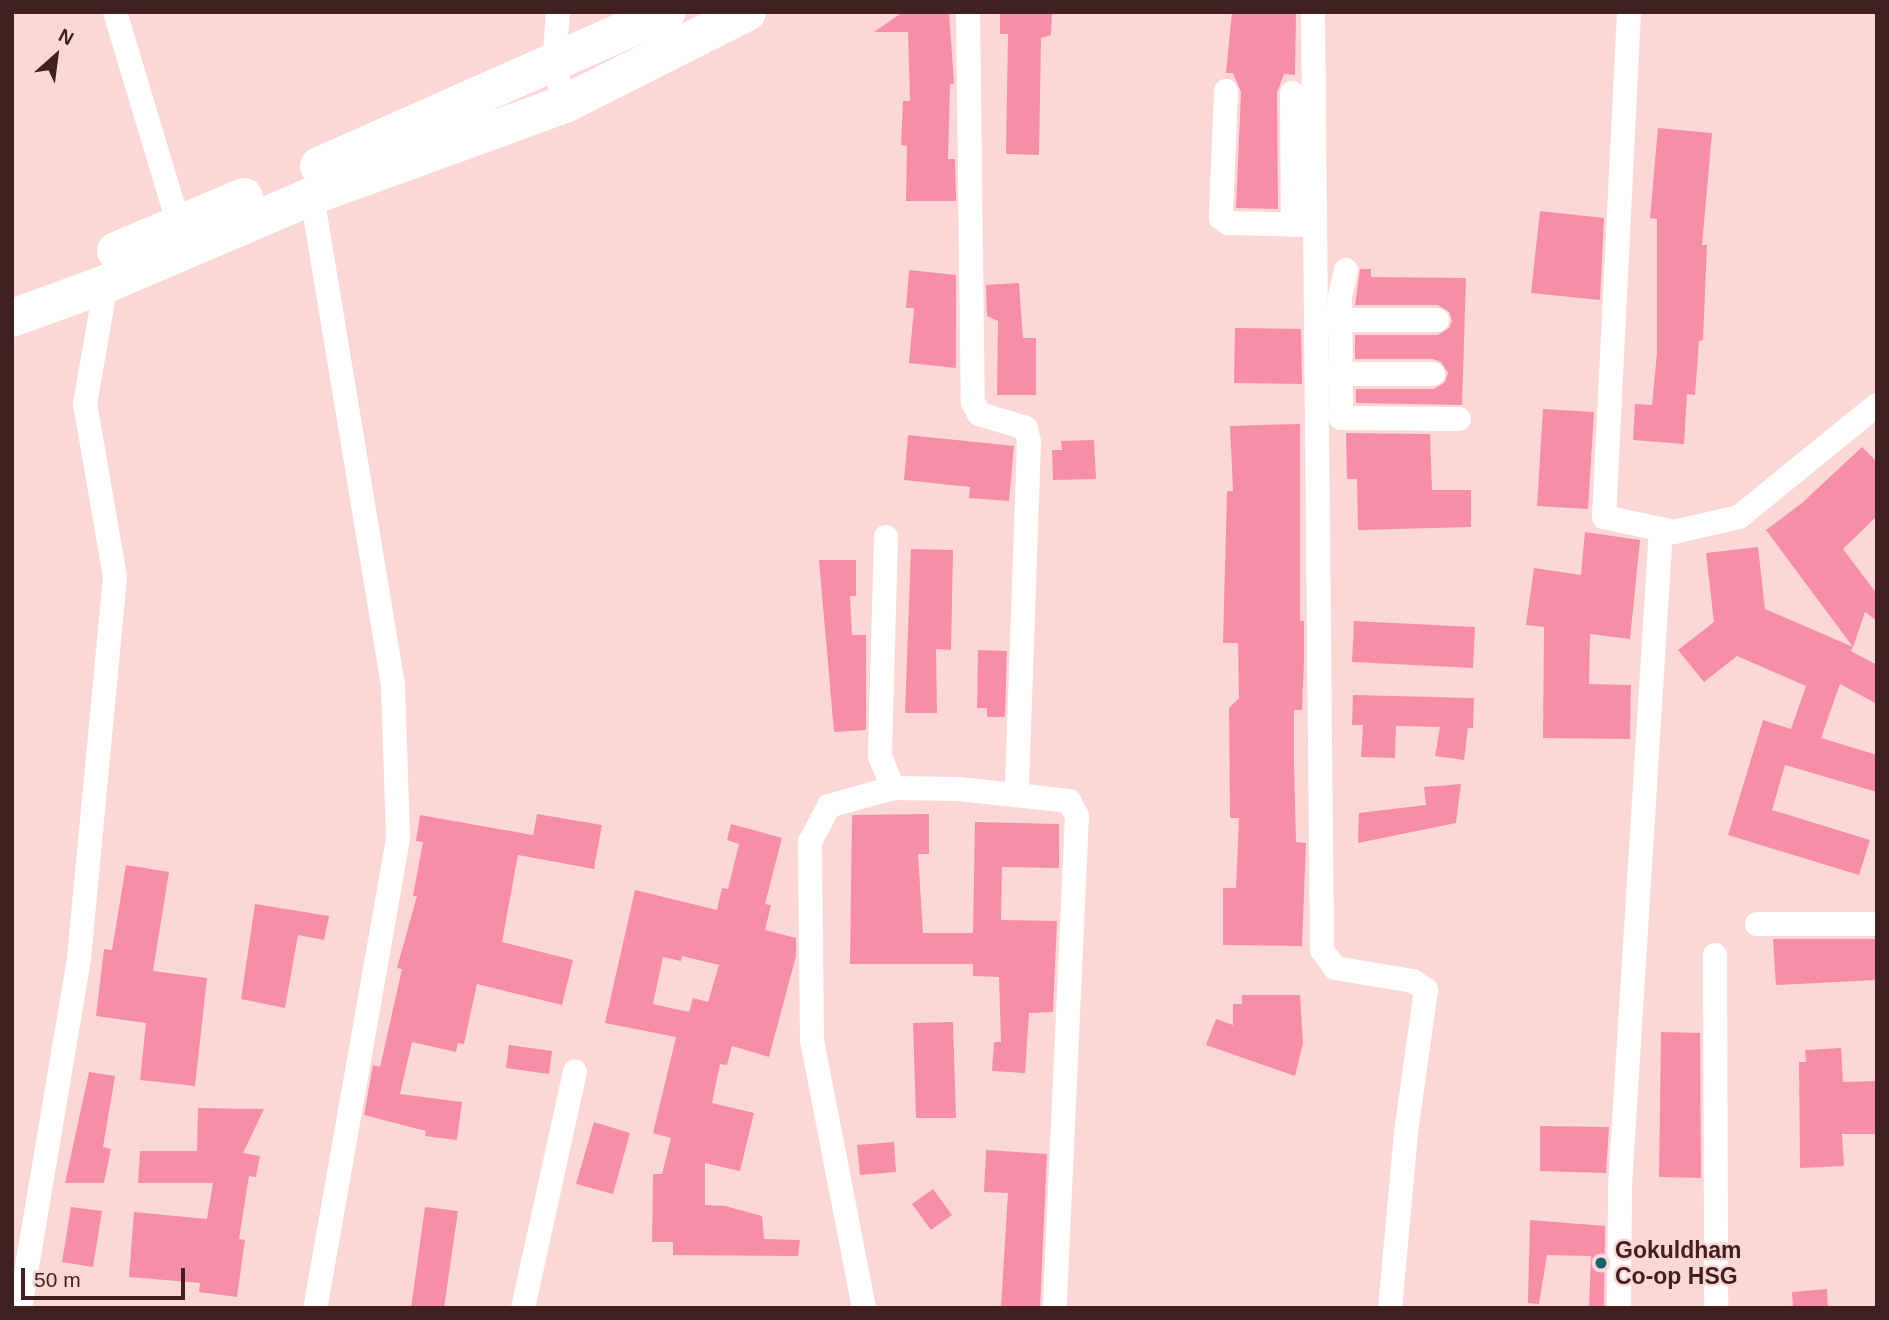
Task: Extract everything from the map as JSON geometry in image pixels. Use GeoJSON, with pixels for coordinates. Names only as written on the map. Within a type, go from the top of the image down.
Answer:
{"type":"FeatureCollection","features":[{"type":"Feature","properties":{"kind":"main road"},"geometry":{"type":"LineString","coordinates":[[12,318],[115,271],[182,236],[666,12]]}},
{"type":"Feature","properties":{"kind":"main road"},"geometry":{"type":"LineString","coordinates":[[182,236],[312,196],[565,104],[747,12]]}},
{"type":"Feature","properties":{"kind":"main road"},"geometry":{"type":"LineString","coordinates":[[12,290],[115,271]]}},
{"type":"Feature","properties":{"kind":"street"},"geometry":{"type":"LineString","coordinates":[[115,12],[182,236]]}},
{"type":"Feature","properties":{"kind":"street"},"geometry":{"type":"LineString","coordinates":[[558,12],[554,65],[565,104]]}},
{"type":"Feature","properties":{"kind":"street"},"geometry":{"type":"LineString","coordinates":[[968,12],[973,402],[979,414],[1026,428],[1028,442],[1017,794]]}},
{"type":"Feature","properties":{"kind":"street"},"geometry":{"type":"LineString","coordinates":[[1313,12],[1302,154],[1303,225],[1328,320],[1329,374],[1322,950],[1335,968],[1413,981],[1426,990],[1406,1133],[1390,1308]]}},
{"type":"Feature","properties":{"kind":"street"},"geometry":{"type":"LineString","coordinates":[[1629,12],[1604,517],[1674,532],[1740,517],[1877,405]]}},
{"type":"Feature","properties":{"kind":"street"},"geometry":{"type":"LineString","coordinates":[[1226,91],[1221,218],[1228,223],[1303,225]]}},
{"type":"Feature","properties":{"kind":"street"},"geometry":{"type":"LineString","coordinates":[[1292,93],[1302,154]]}},
{"type":"Feature","properties":{"kind":"street"},"geometry":{"type":"LineString","coordinates":[[312,196],[393,687],[398,839],[315,1308]]}},
{"type":"Feature","properties":{"kind":"street"},"geometry":{"type":"LineString","coordinates":[[1328,320],[1346,270]]}},
{"type":"Feature","properties":{"kind":"street"},"geometry":{"type":"LineString","coordinates":[[20,1308],[79,958],[115,577],[85,404],[115,271]]}},
{"type":"Feature","properties":{"kind":"street"},"geometry":{"type":"LineString","coordinates":[[1328,320],[1437,320]]}},
{"type":"Feature","properties":{"kind":"street"},"geometry":{"type":"LineString","coordinates":[[1329,374],[1433,374]]}},
{"type":"Feature","properties":{"kind":"street"},"geometry":{"type":"LineString","coordinates":[[1329,374],[1341,418],[1345,420],[1459,419]]}},
{"type":"Feature","properties":{"kind":"street"},"geometry":{"type":"LineString","coordinates":[[1619,1308],[1620,1186],[1661,529]]}},
{"type":"Feature","properties":{"kind":"street"},"geometry":{"type":"LineString","coordinates":[[886,537],[880,756],[894,788]]}},
{"type":"Feature","properties":{"kind":"street"},"geometry":{"type":"LineString","coordinates":[[864,1308],[812,1040],[810,842],[829,806],[894,788],[1017,794],[1069,802],[1077,816],[1055,1308]]}},
{"type":"Feature","properties":{"kind":"street"},"geometry":{"type":"LineString","coordinates":[[1757,924],[1877,923]]}},
{"type":"Feature","properties":{"kind":"street"},"geometry":{"type":"LineString","coordinates":[[1715,955],[1716,1308]]}},
{"type":"Feature","properties":{"kind":"street"},"geometry":{"type":"LineString","coordinates":[[523,1308],[575,1072]]}},
{"type":"Feature","properties":{"kind":"building"},"geometry":{"type":"Polygon","coordinates":[[[903,12],[949,12],[954,84],[950,84],[948,159],[955,159],[956,201],[906,201],[907,146],[901,145],[903,101],[910,101],[908,32],[874,32],[903,12]]]}},
{"type":"Feature","properties":{"kind":"building"},"geometry":{"type":"Polygon","coordinates":[[[1000,12],[1052,12],[1051,35],[1041,38],[1039,155],[1006,154],[1008,34],[1000,34],[1000,12]]]}},
{"type":"Feature","properties":{"kind":"building"},"geometry":{"type":"Polygon","coordinates":[[[1232,12],[1296,12],[1295,75],[1284,74],[1277,93],[1278,209],[1236,208],[1241,92],[1233,73],[1226,73],[1232,12]]]}},
{"type":"Feature","properties":{"kind":"building"},"geometry":{"type":"Polygon","coordinates":[[[1658,128],[1712,133],[1702,245],[1707,245],[1703,340],[1699,341],[1695,395],[1687,394],[1684,444],[1633,440],[1635,404],[1652,405],[1657,353],[1657,219],[1650,218],[1658,128]]]}},
{"type":"Feature","properties":{"kind":"building"},"geometry":{"type":"Polygon","coordinates":[[[1540,211],[1604,218],[1600,300],[1531,293],[1540,211]]]}},
{"type":"Feature","properties":{"kind":"building"},"geometry":{"type":"Polygon","coordinates":[[[1360,269],[1371,269],[1371,277],[1466,278],[1462,405],[1356,403],[1356,389],[1434,389],[1445,382],[1448,373],[1441,362],[1433,359],[1355,359],[1355,335],[1438,335],[1449,328],[1452,321],[1449,312],[1438,305],[1355,305],[1360,269]]]}},
{"type":"Feature","properties":{"kind":"building"},"geometry":{"type":"Polygon","coordinates":[[[909,270],[956,275],[956,368],[909,363],[914,308],[906,308],[909,270]]]}},
{"type":"Feature","properties":{"kind":"building"},"geometry":{"type":"Polygon","coordinates":[[[1019,283],[1023,338],[1036,338],[1036,395],[997,395],[998,321],[987,316],[986,285],[1019,283]]]}},
{"type":"Feature","properties":{"kind":"building"},"geometry":{"type":"Polygon","coordinates":[[[1235,328],[1301,329],[1302,384],[1234,383],[1235,328]]]}},
{"type":"Feature","properties":{"kind":"building"},"geometry":{"type":"Polygon","coordinates":[[[1543,409],[1594,412],[1588,509],[1537,506],[1543,409]]]}},
{"type":"Feature","properties":{"kind":"building"},"geometry":{"type":"Polygon","coordinates":[[[1300,424],[1300,621],[1304,621],[1304,661],[1302,710],[1294,710],[1294,762],[1296,842],[1306,843],[1302,946],[1223,945],[1223,888],[1236,888],[1239,818],[1230,818],[1229,708],[1239,698],[1238,643],[1223,643],[1227,491],[1233,491],[1230,426],[1300,424]]]}},
{"type":"Feature","properties":{"kind":"building"},"geometry":{"type":"Polygon","coordinates":[[[1346,433],[1430,434],[1432,490],[1471,490],[1471,527],[1358,530],[1357,479],[1347,479],[1346,433]]]}},
{"type":"Feature","properties":{"kind":"building"},"geometry":{"type":"Polygon","coordinates":[[[908,435],[1014,446],[1009,501],[969,498],[970,487],[904,480],[908,435]]]}},
{"type":"Feature","properties":{"kind":"building"},"geometry":{"type":"Polygon","coordinates":[[[1094,440],[1096,479],[1053,480],[1052,450],[1062,450],[1061,441],[1094,440]]]}},
{"type":"Feature","properties":{"kind":"building"},"geometry":{"type":"Polygon","coordinates":[[[1862,447],[1877,462],[1877,516],[1843,549],[1877,594],[1877,621],[1865,612],[1853,647],[1766,530],[1802,503],[1862,447]]]}},
{"type":"Feature","properties":{"kind":"building"},"geometry":{"type":"Polygon","coordinates":[[[1585,532],[1640,540],[1630,639],[1590,634],[1589,684],[1631,685],[1630,739],[1543,738],[1544,627],[1526,625],[1534,568],[1581,575],[1585,532]]]}},
{"type":"Feature","properties":{"kind":"building"},"geometry":{"type":"Polygon","coordinates":[[[1758,547],[1765,609],[1853,647],[1851,651],[1877,665],[1877,704],[1840,684],[1821,738],[1877,755],[1877,792],[1785,765],[1772,810],[1870,840],[1859,875],[1728,835],[1763,720],[1791,729],[1806,686],[1737,656],[1704,682],[1678,650],[1714,622],[1706,553],[1758,547]]]}},
{"type":"Feature","properties":{"kind":"building"},"geometry":{"type":"Polygon","coordinates":[[[911,549],[953,550],[951,650],[936,649],[937,713],[905,713],[911,549]]]}},
{"type":"Feature","properties":{"kind":"building"},"geometry":{"type":"Polygon","coordinates":[[[819,560],[856,560],[856,596],[850,596],[852,635],[866,635],[866,730],[834,732],[819,560]]]}},
{"type":"Feature","properties":{"kind":"building"},"geometry":{"type":"Polygon","coordinates":[[[1354,621],[1475,627],[1473,668],[1352,662],[1354,621]]]}},
{"type":"Feature","properties":{"kind":"building"},"geometry":{"type":"Polygon","coordinates":[[[978,650],[1007,651],[1005,717],[987,717],[987,708],[977,708],[978,650]]]}},
{"type":"Feature","properties":{"kind":"building"},"geometry":{"type":"Polygon","coordinates":[[[1353,695],[1474,698],[1473,728],[1468,728],[1464,760],[1435,756],[1440,727],[1396,726],[1395,758],[1361,757],[1363,725],[1352,725],[1353,695]]]}},
{"type":"Feature","properties":{"kind":"building"},"geometry":{"type":"Polygon","coordinates":[[[1461,784],[1456,823],[1358,843],[1359,813],[1426,805],[1424,787],[1461,784]]]}},
{"type":"Feature","properties":{"kind":"building"},"geometry":{"type":"Polygon","coordinates":[[[537,814],[602,825],[594,869],[518,855],[502,942],[573,960],[562,1005],[477,984],[464,1044],[458,1043],[456,1052],[412,1042],[400,1094],[462,1102],[457,1140],[425,1136],[426,1131],[364,1115],[373,1065],[380,1067],[402,969],[397,968],[417,896],[413,896],[423,842],[416,841],[420,815],[533,835],[537,814]]]}},
{"type":"Feature","properties":{"kind":"building"},"geometry":{"type":"Polygon","coordinates":[[[929,814],[929,854],[918,854],[923,933],[973,933],[975,822],[1059,824],[1059,868],[1002,867],[1001,920],[1057,921],[1053,1012],[1029,1013],[1025,1073],[992,1071],[994,1042],[1001,1042],[999,977],[973,976],[973,964],[850,964],[852,815],[929,814]]]}},
{"type":"Feature","properties":{"kind":"building"},"geometry":{"type":"Polygon","coordinates":[[[731,824],[782,838],[765,904],[771,905],[765,930],[796,938],[796,956],[769,1057],[732,1046],[727,1065],[720,1064],[712,1103],[754,1113],[740,1171],[705,1163],[705,1205],[725,1206],[762,1216],[764,1239],[800,1240],[798,1256],[673,1255],[673,1242],[652,1242],[653,1174],[662,1174],[671,1138],[653,1133],[676,1037],[605,1023],[635,890],[717,910],[722,888],[728,889],[739,844],[727,840],[731,824]],[[682,956],[681,961],[663,957],[653,1004],[689,1012],[693,998],[708,1002],[719,965],[682,956]]]}},
{"type":"Feature","properties":{"kind":"building"},"geometry":{"type":"Polygon","coordinates":[[[126,865],[169,872],[153,971],[207,978],[195,1086],[140,1080],[146,1023],[96,1016],[104,949],[112,950],[126,865]]]}},
{"type":"Feature","properties":{"kind":"building"},"geometry":{"type":"Polygon","coordinates":[[[255,904],[329,916],[324,940],[298,935],[285,1008],[241,999],[255,904]]]}},
{"type":"Feature","properties":{"kind":"building"},"geometry":{"type":"Polygon","coordinates":[[[1773,939],[1877,939],[1877,980],[1776,985],[1773,939]]]}},
{"type":"Feature","properties":{"kind":"building"},"geometry":{"type":"Polygon","coordinates":[[[1242,995],[1300,995],[1303,1043],[1295,1076],[1206,1045],[1216,1019],[1233,1025],[1233,1004],[1242,1004],[1242,995]]]}},
{"type":"Feature","properties":{"kind":"building"},"geometry":{"type":"Polygon","coordinates":[[[953,1022],[956,1118],[916,1118],[913,1023],[953,1022]]]}},
{"type":"Feature","properties":{"kind":"building"},"geometry":{"type":"Polygon","coordinates":[[[1661,1032],[1700,1033],[1701,1178],[1659,1177],[1661,1032]]]}},
{"type":"Feature","properties":{"kind":"building"},"geometry":{"type":"Polygon","coordinates":[[[509,1045],[552,1051],[549,1074],[506,1068],[509,1045]]]}},
{"type":"Feature","properties":{"kind":"building"},"geometry":{"type":"Polygon","coordinates":[[[1841,1048],[1843,1082],[1877,1081],[1877,1134],[1842,1134],[1844,1166],[1800,1168],[1799,1062],[1806,1062],[1805,1050],[1841,1048]]]}},
{"type":"Feature","properties":{"kind":"building"},"geometry":{"type":"Polygon","coordinates":[[[89,1072],[115,1076],[103,1147],[111,1149],[104,1183],[65,1183],[89,1072]]]}},
{"type":"Feature","properties":{"kind":"building"},"geometry":{"type":"Polygon","coordinates":[[[198,1108],[264,1109],[243,1153],[260,1156],[256,1177],[249,1176],[239,1239],[245,1240],[237,1297],[199,1292],[200,1283],[129,1277],[134,1212],[207,1219],[213,1183],[138,1183],[140,1151],[197,1151],[198,1108]]]}},
{"type":"Feature","properties":{"kind":"building"},"geometry":{"type":"Polygon","coordinates":[[[594,1122],[630,1133],[613,1194],[576,1184],[594,1122]]]}},
{"type":"Feature","properties":{"kind":"building"},"geometry":{"type":"Polygon","coordinates":[[[1540,1126],[1609,1127],[1606,1173],[1540,1171],[1540,1126]]]}},
{"type":"Feature","properties":{"kind":"building"},"geometry":{"type":"Polygon","coordinates":[[[894,1142],[896,1172],[860,1175],[857,1145],[894,1142]]]}},
{"type":"Feature","properties":{"kind":"building"},"geometry":{"type":"Polygon","coordinates":[[[986,1150],[1047,1154],[1040,1308],[1001,1307],[1008,1193],[984,1192],[986,1150]]]}},
{"type":"Feature","properties":{"kind":"building"},"geometry":{"type":"Polygon","coordinates":[[[933,1189],[952,1215],[931,1230],[912,1204],[933,1189]]]}},
{"type":"Feature","properties":{"kind":"building"},"geometry":{"type":"Polygon","coordinates":[[[71,1207],[102,1211],[93,1267],[62,1262],[71,1207]]]}},
{"type":"Feature","properties":{"kind":"building"},"geometry":{"type":"Polygon","coordinates":[[[425,1207],[458,1211],[444,1308],[411,1308],[425,1207]]]}},
{"type":"Feature","properties":{"kind":"building","name":"Gokuldham Co-op HSG"},"geometry":{"type":"Polygon","coordinates":[[[1530,1220],[1605,1226],[1604,1308],[1589,1308],[1591,1256],[1547,1255],[1539,1304],[1528,1303],[1530,1220]]]}},
{"type":"Feature","properties":{"kind":"building"},"geometry":{"type":"Polygon","coordinates":[[[1827,1289],[1828,1308],[1793,1308],[1792,1292],[1827,1289]]]}},
{"type":"Feature","properties":{"kind":"place","name":"Gokuldham Co-op HSG"},"geometry":{"type":"Point","coordinates":[1601,1263]}}]}
